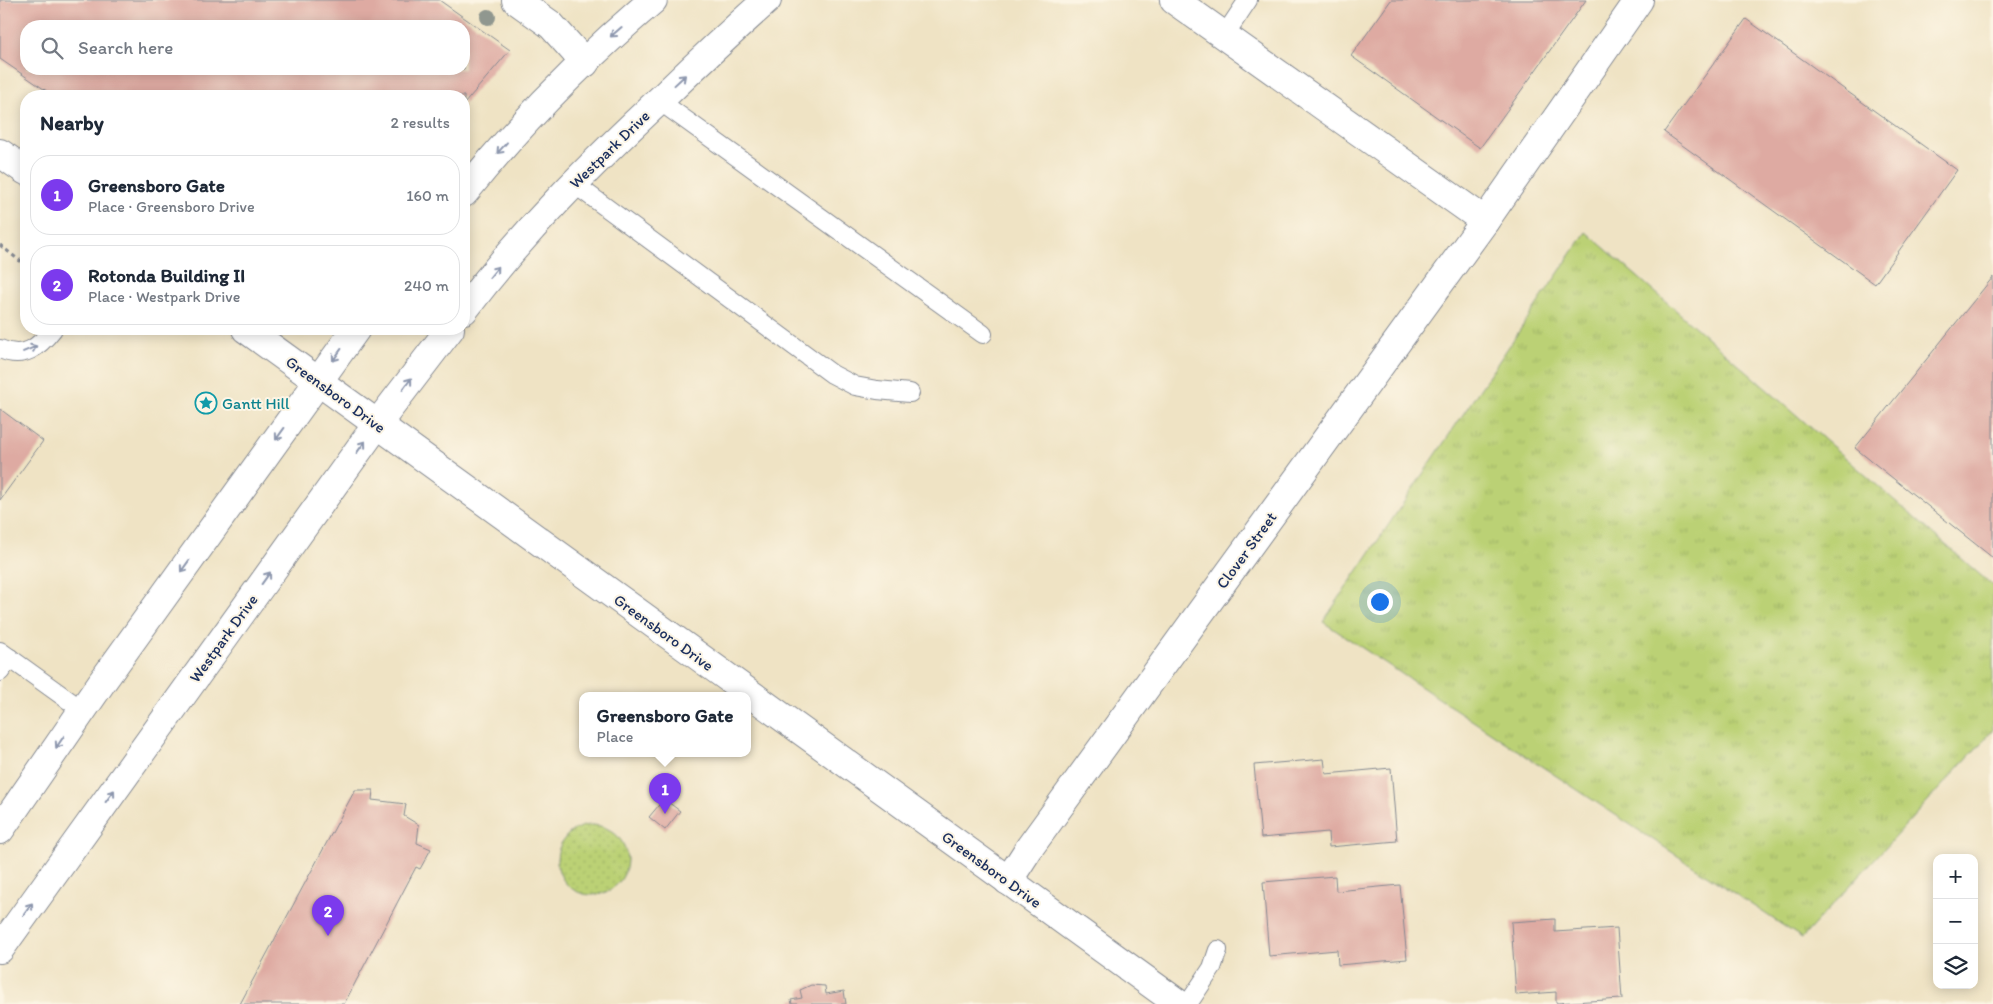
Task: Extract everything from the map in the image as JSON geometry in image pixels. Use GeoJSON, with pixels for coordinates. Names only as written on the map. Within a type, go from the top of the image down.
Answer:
{"type":"FeatureCollection","features":[{"type":"Feature","properties":{"kind":"street"},"geometry":{"type":"LineString","coordinates":[[516,0],[551,25],[585,63]]}},
{"type":"Feature","properties":{"kind":"street"},"geometry":{"type":"LineString","coordinates":[[470,186],[529,118],[609,38],[653,0]]}},
{"type":"Feature","properties":{"kind":"street","name":"Westpark Drive"},"geometry":{"type":"LineString","coordinates":[[470,302],[512,250],[573,182],[658,100],[767,0]]}},
{"type":"Feature","properties":{"kind":"street"},"geometry":{"type":"LineString","coordinates":[[1174,0],[1485,220]]}},
{"type":"Feature","properties":{"kind":"street","name":"Clover Street"},"geometry":{"type":"LineString","coordinates":[[1008,881],[1030,847],[1485,220],[1639,0]]}},
{"type":"Feature","properties":{"kind":"street"},"geometry":{"type":"LineString","coordinates":[[0,153],[20,167]]}},
{"type":"Feature","properties":{"kind":"street","name":"Greensboro Drive"},"geometry":{"type":"LineString","coordinates":[[254,335],[748,692]]}},
{"type":"Feature","properties":{"kind":"street"},"geometry":{"type":"LineString","coordinates":[[0,830],[82,710],[352,335]]}},
{"type":"Feature","properties":{"kind":"street","name":"Westpark Drive"},"geometry":{"type":"LineString","coordinates":[[0,949],[378,423],[445,335]]}},
{"type":"Feature","properties":{"kind":"street","name":"Greensboro Drive"},"geometry":{"type":"LineString","coordinates":[[751,694],[1179,1004]]}},
{"type":"Feature","properties":{"kind":"lane"},"geometry":{"type":"LineString","coordinates":[[1224,36],[1248,0]]}},
{"type":"Feature","properties":{"kind":"lane"},"geometry":{"type":"LineString","coordinates":[[658,100],[984,334]]}},
{"type":"Feature","properties":{"kind":"lane"},"geometry":{"type":"LineString","coordinates":[[573,182],[832,374],[855,386],[910,393]]}},
{"type":"Feature","properties":{"kind":"lane"},"geometry":{"type":"LineString","coordinates":[[0,349],[17,354],[28,352],[36,348],[48,335]]}},
{"type":"Feature","properties":{"kind":"lane"},"geometry":{"type":"LineString","coordinates":[[3,660],[82,710]]}},
{"type":"Feature","properties":{"kind":"lane"},"geometry":{"type":"LineString","coordinates":[[1188,1004],[1212,968],[1218,950]]}},
{"type":"Feature","properties":{"kind":"path"},"geometry":{"type":"LineString","coordinates":[[0,245],[20,261]]}},
{"type":"Feature","properties":{"kind":"green space"},"geometry":{"type":"Polygon","coordinates":[[[1586,232],[1993,586],[1993,730],[1802,938],[1323,622],[1586,232]]]}},
{"type":"Feature","properties":{"kind":"green space"},"geometry":{"type":"Polygon","coordinates":[[[592,825],[605,828],[617,835],[624,847],[627,860],[624,873],[617,885],[605,892],[592,895],[579,892],[567,885],[560,873],[557,860],[560,847],[567,835],[579,828],[592,825]]]}},
{"type":"Feature","properties":{"kind":"building"},"geometry":{"type":"Polygon","coordinates":[[[0,0],[439,0],[467,20],[20,20],[20,73],[0,59],[0,0]]]}},
{"type":"Feature","properties":{"kind":"building"},"geometry":{"type":"Polygon","coordinates":[[[1391,0],[1586,0],[1480,148],[1351,56],[1391,0]]]}},
{"type":"Feature","properties":{"kind":"building"},"geometry":{"type":"Polygon","coordinates":[[[1746,19],[1957,170],[1875,284],[1664,132],[1746,19]]]}},
{"type":"Feature","properties":{"kind":"building"},"geometry":{"type":"Polygon","coordinates":[[[470,22],[510,50],[470,97],[470,90],[45,90],[23,75],[470,75],[470,22]]]}},
{"type":"Feature","properties":{"kind":"building"},"geometry":{"type":"Polygon","coordinates":[[[1993,277],[1993,558],[1855,448],[1993,277]]]}},
{"type":"Feature","properties":{"kind":"building"},"geometry":{"type":"Polygon","coordinates":[[[0,409],[43,441],[0,500],[0,409]]]}},
{"type":"Feature","properties":{"kind":"building"},"geometry":{"type":"Polygon","coordinates":[[[1324,759],[1326,774],[1391,768],[1397,841],[1329,847],[1328,832],[1261,838],[1254,765],[1324,759]]]}},
{"type":"Feature","properties":{"kind":"building"},"geometry":{"type":"Polygon","coordinates":[[[355,790],[373,790],[372,800],[406,804],[404,816],[419,825],[417,843],[431,849],[420,869],[416,867],[344,1004],[240,1004],[355,790]]]}},
{"type":"Feature","properties":{"kind":"building"},"geometry":{"type":"Polygon","coordinates":[[[664,799],[680,811],[665,830],[649,817],[664,799]]]}},
{"type":"Feature","properties":{"kind":"building"},"geometry":{"type":"Polygon","coordinates":[[[1335,876],[1336,891],[1400,885],[1407,959],[1338,965],[1337,950],[1269,956],[1263,882],[1335,876]]]}},
{"type":"Feature","properties":{"kind":"building"},"geometry":{"type":"Polygon","coordinates":[[[1555,919],[1555,932],[1617,928],[1622,999],[1556,1003],[1556,992],[1516,995],[1511,922],[1555,919]]]}},
{"type":"Feature","properties":{"kind":"building"},"geometry":{"type":"Polygon","coordinates":[[[811,985],[825,986],[826,994],[844,991],[846,1004],[792,1004],[791,1000],[802,998],[800,990],[811,985]]]}},
{"type":"Feature","properties":{"kind":"place","name":"Gantt Hill"},"geometry":{"type":"Point","coordinates":[206,403]}},
{"type":"Feature","properties":{"kind":"place","name":"Greensboro Gate"},"geometry":{"type":"Point","coordinates":[665,814]}},
{"type":"Feature","properties":{"kind":"place","name":"Rotonda Building II"},"geometry":{"type":"Point","coordinates":[328,936]}}]}
